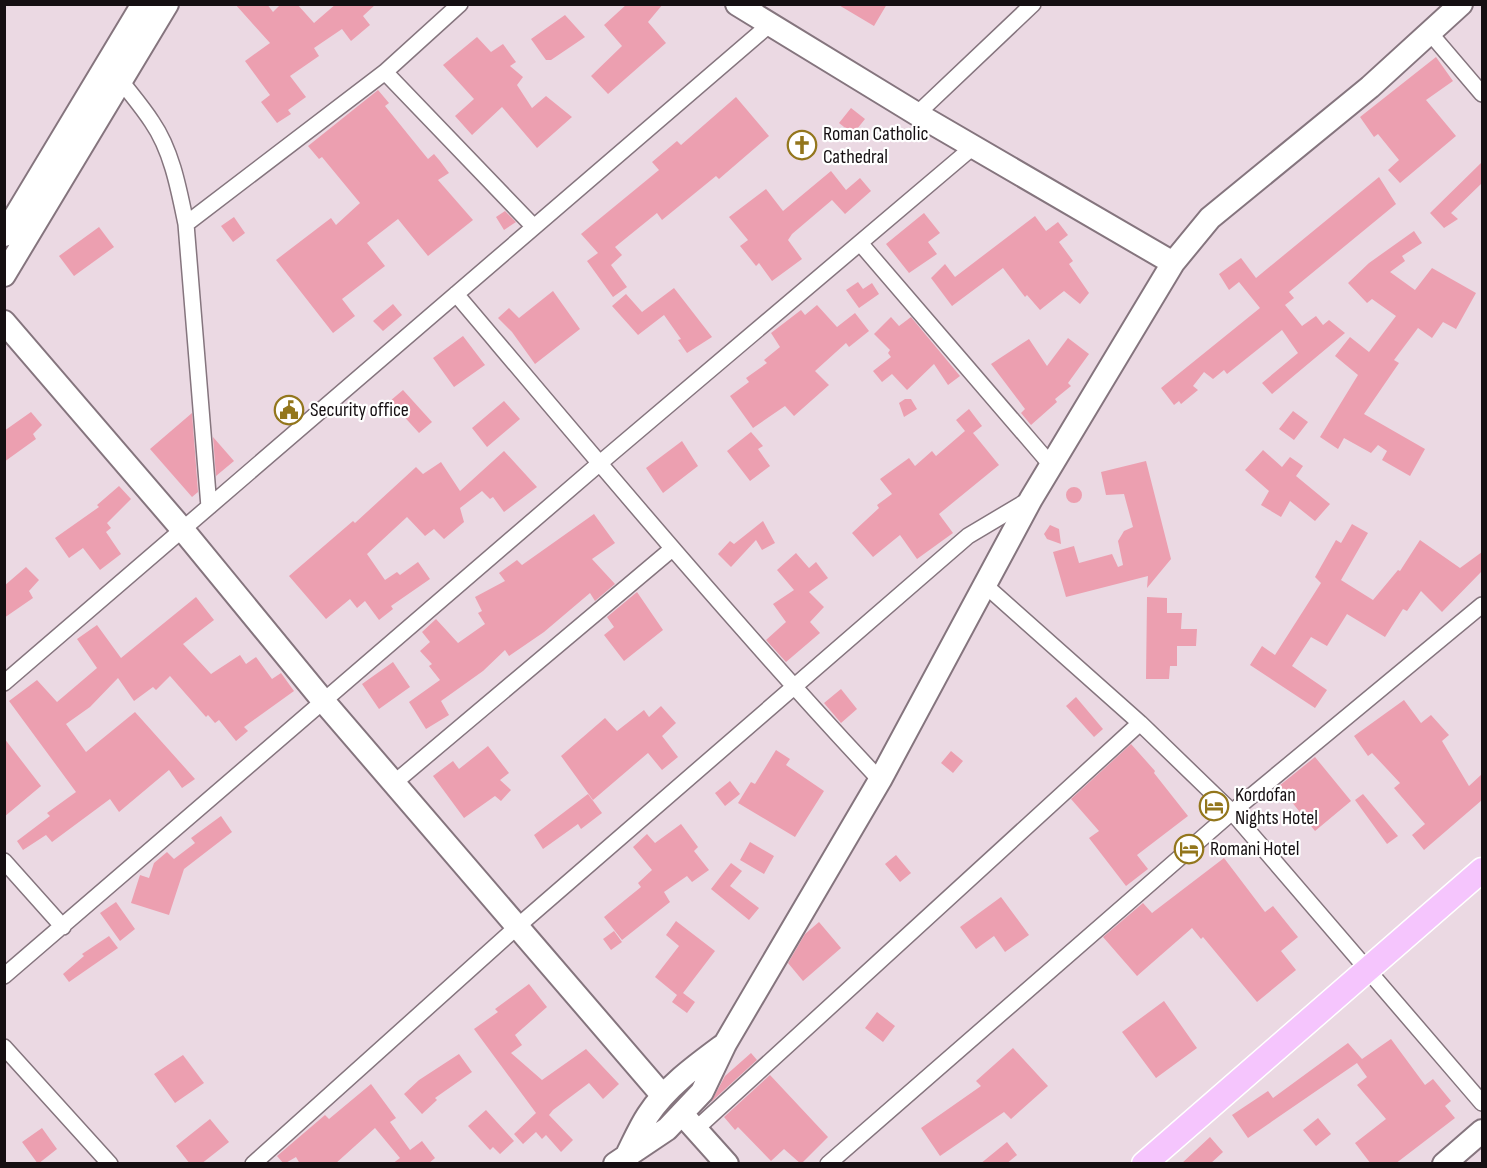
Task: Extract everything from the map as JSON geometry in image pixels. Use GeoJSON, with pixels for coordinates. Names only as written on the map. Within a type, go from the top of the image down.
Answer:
{"type":"FeatureCollection","features":[{"type":"Feature","properties":{"kind":"main road"},"geometry":{"type":"LineString","coordinates":[[1144,1164],[1482,870]]}},
{"type":"Feature","properties":{"kind":"street"},"geometry":{"type":"LineString","coordinates":[[4,236],[143,4]]}},
{"type":"Feature","properties":{"kind":"street"},"geometry":{"type":"LineString","coordinates":[[4,275],[167,4]]}},
{"type":"Feature","properties":{"kind":"street"},"geometry":{"type":"LineString","coordinates":[[186,224],[385,72],[460,4]]}},
{"type":"Feature","properties":{"kind":"street"},"geometry":{"type":"LineString","coordinates":[[737,4],[917,114],[1173,263]]}},
{"type":"Feature","properties":{"kind":"street"},"geometry":{"type":"LineString","coordinates":[[917,114],[1033,4]]}},
{"type":"Feature","properties":{"kind":"street"},"geometry":{"type":"LineString","coordinates":[[689,1122],[725,1044],[880,780],[1031,499],[1173,263],[1210,218],[1430,33],[1461,4]]}},
{"type":"Feature","properties":{"kind":"street"},"geometry":{"type":"LineString","coordinates":[[4,683],[769,24]]}},
{"type":"Feature","properties":{"kind":"street"},"geometry":{"type":"LineString","coordinates":[[1430,33],[1482,94]]}},
{"type":"Feature","properties":{"kind":"street"},"geometry":{"type":"LineString","coordinates":[[385,72],[534,227]]}},
{"type":"Feature","properties":{"kind":"street"},"geometry":{"type":"LineString","coordinates":[[121,81],[153,123],[163,141],[179,189],[186,224],[209,507]]}},
{"type":"Feature","properties":{"kind":"street"},"geometry":{"type":"LineString","coordinates":[[4,976],[973,147]]}},
{"type":"Feature","properties":{"kind":"street"},"geometry":{"type":"LineString","coordinates":[[860,243],[1051,465]]}},
{"type":"Feature","properties":{"kind":"street"},"geometry":{"type":"LineString","coordinates":[[456,294],[672,549],[793,687],[880,780]]}},
{"type":"Feature","properties":{"kind":"street"},"geometry":{"type":"LineString","coordinates":[[4,322],[183,530],[325,703],[663,1096]]}},
{"type":"Feature","properties":{"kind":"street"},"geometry":{"type":"LineString","coordinates":[[255,1163],[518,926],[968,536],[1031,499]]}},
{"type":"Feature","properties":{"kind":"street"},"geometry":{"type":"LineString","coordinates":[[394,783],[672,549]]}},
{"type":"Feature","properties":{"kind":"street"},"geometry":{"type":"LineString","coordinates":[[986,586],[1140,723],[1232,812],[1482,1103]]}},
{"type":"Feature","properties":{"kind":"street"},"geometry":{"type":"LineString","coordinates":[[828,1164],[1232,812],[1482,605]]}},
{"type":"Feature","properties":{"kind":"street"},"geometry":{"type":"LineString","coordinates":[[621,1158],[689,1122],[1140,723]]}},
{"type":"Feature","properties":{"kind":"street"},"geometry":{"type":"LineString","coordinates":[[4,861],[63,927]]}},
{"type":"Feature","properties":{"kind":"street"},"geometry":{"type":"LineString","coordinates":[[621,1158],[663,1096],[699,1063],[725,1044]]}},
{"type":"Feature","properties":{"kind":"street"},"geometry":{"type":"LineString","coordinates":[[4,1047],[110,1164]]}},
{"type":"Feature","properties":{"kind":"street"},"geometry":{"type":"LineString","coordinates":[[689,1122],[727,1164]]}},
{"type":"Feature","properties":{"kind":"street"},"geometry":{"type":"LineString","coordinates":[[1444,1164],[1482,1131]]}},
{"type":"Feature","properties":{"kind":"building"},"geometry":{"type":"Polygon","coordinates":[[[235,4],[267,4],[273,12],[281,4],[297,4],[314,23],[336,4],[376,4],[363,16],[370,25],[351,41],[342,29],[314,48],[319,56],[290,76],[306,97],[288,110],[291,114],[277,123],[261,102],[270,95],[245,61],[270,43],[235,4]]]}},
{"type":"Feature","properties":{"kind":"building"},"geometry":{"type":"Polygon","coordinates":[[[627,4],[663,4],[648,22],[666,43],[608,94],[591,76],[622,46],[604,25],[627,4]]]}},
{"type":"Feature","properties":{"kind":"building"},"geometry":{"type":"Polygon","coordinates":[[[837,4],[887,4],[874,26],[837,4]]]}},
{"type":"Feature","properties":{"kind":"building"},"geometry":{"type":"Polygon","coordinates":[[[565,15],[585,37],[551,60],[546,60],[531,39],[565,15]]]}},
{"type":"Feature","properties":{"kind":"building"},"geometry":{"type":"Polygon","coordinates":[[[477,37],[491,52],[503,44],[516,62],[510,66],[523,77],[517,85],[532,108],[546,96],[572,117],[537,148],[502,107],[472,135],[455,116],[474,99],[443,65],[477,37]]]}},
{"type":"Feature","properties":{"kind":"building"},"geometry":{"type":"Polygon","coordinates":[[[1436,57],[1453,81],[1426,100],[1456,136],[1400,183],[1388,170],[1399,160],[1378,134],[1374,137],[1360,117],[1436,57]]]}},
{"type":"Feature","properties":{"kind":"building"},"geometry":{"type":"Polygon","coordinates":[[[378,90],[389,103],[385,106],[428,159],[434,154],[449,173],[438,180],[473,220],[428,256],[398,219],[367,243],[385,266],[342,299],[355,316],[333,333],[276,260],[331,218],[336,225],[360,203],[322,157],[319,159],[308,146],[378,90]]]}},
{"type":"Feature","properties":{"kind":"building"},"geometry":{"type":"Polygon","coordinates":[[[736,97],[769,136],[719,179],[716,176],[662,220],[657,213],[615,247],[622,255],[611,265],[627,287],[613,297],[587,261],[598,253],[581,234],[659,170],[652,162],[677,141],[681,145],[736,97]]]}},
{"type":"Feature","properties":{"kind":"building"},"geometry":{"type":"Polygon","coordinates":[[[851,108],[865,119],[853,134],[839,123],[851,108]]]}},
{"type":"Feature","properties":{"kind":"building"},"geometry":{"type":"Polygon","coordinates":[[[1482,162],[1482,183],[1451,213],[1458,219],[1444,228],[1430,213],[1482,162]]]}},
{"type":"Feature","properties":{"kind":"building"},"geometry":{"type":"Polygon","coordinates":[[[831,171],[846,190],[860,178],[871,191],[845,214],[832,200],[792,234],[788,240],[802,259],[772,281],[759,263],[756,266],[740,246],[748,240],[729,217],[766,189],[783,211],[831,171]]]}},
{"type":"Feature","properties":{"kind":"building"},"geometry":{"type":"Polygon","coordinates":[[[1379,177],[1396,204],[1289,292],[1294,298],[1285,305],[1302,326],[1316,316],[1323,325],[1329,320],[1345,333],[1272,394],[1262,383],[1298,353],[1282,330],[1227,374],[1224,370],[1213,379],[1204,372],[1193,386],[1198,390],[1181,404],[1179,401],[1174,405],[1161,388],[1260,308],[1239,282],[1229,290],[1219,274],[1241,258],[1256,278],[1379,177]]]}},
{"type":"Feature","properties":{"kind":"building"},"geometry":{"type":"Polygon","coordinates":[[[505,211],[516,222],[504,230],[496,217],[505,211]]]}},
{"type":"Feature","properties":{"kind":"building"},"geometry":{"type":"Polygon","coordinates":[[[924,213],[940,233],[928,242],[937,254],[909,273],[886,244],[924,213]]]}},
{"type":"Feature","properties":{"kind":"building"},"geometry":{"type":"Polygon","coordinates":[[[1035,216],[1046,231],[1058,222],[1068,235],[1059,242],[1073,261],[1069,264],[1089,293],[1080,304],[1064,291],[1040,310],[1027,295],[1025,297],[1003,268],[952,306],[931,278],[945,264],[955,277],[1035,216]]]}},
{"type":"Feature","properties":{"kind":"building"},"geometry":{"type":"Polygon","coordinates":[[[234,217],[245,233],[233,242],[221,226],[234,217]]]}},
{"type":"Feature","properties":{"kind":"building"},"geometry":{"type":"Polygon","coordinates":[[[99,227],[114,247],[74,276],[59,256],[99,227]]]}},
{"type":"Feature","properties":{"kind":"building"},"geometry":{"type":"Polygon","coordinates":[[[1414,231],[1422,243],[1402,256],[1405,261],[1390,272],[1415,290],[1432,268],[1476,293],[1456,329],[1443,322],[1432,338],[1418,328],[1394,360],[1399,363],[1364,414],[1425,449],[1410,476],[1382,460],[1387,451],[1378,445],[1371,453],[1344,438],[1338,449],[1320,437],[1358,375],[1335,356],[1350,337],[1369,352],[1396,316],[1372,299],[1367,303],[1348,283],[1369,263],[1414,231]]]}},
{"type":"Feature","properties":{"kind":"building"},"geometry":{"type":"Polygon","coordinates":[[[858,282],[863,289],[872,283],[879,294],[859,308],[846,290],[858,282]]]}},
{"type":"Feature","properties":{"kind":"building"},"geometry":{"type":"Polygon","coordinates":[[[674,288],[712,337],[687,353],[678,340],[681,339],[664,315],[638,335],[612,306],[626,294],[642,312],[674,288]]]}},
{"type":"Feature","properties":{"kind":"building"},"geometry":{"type":"Polygon","coordinates":[[[553,291],[580,329],[535,364],[512,332],[498,318],[509,308],[519,318],[553,291]]]}},
{"type":"Feature","properties":{"kind":"building"},"geometry":{"type":"Polygon","coordinates":[[[393,304],[402,315],[383,331],[373,321],[393,304]]]}},
{"type":"Feature","properties":{"kind":"building"},"geometry":{"type":"Polygon","coordinates":[[[817,305],[837,327],[855,313],[869,331],[849,347],[846,343],[815,371],[829,385],[794,416],[785,406],[753,428],[730,396],[749,382],[746,378],[767,363],[764,360],[780,347],[771,333],[801,310],[805,315],[817,305]]]}},
{"type":"Feature","properties":{"kind":"building"},"geometry":{"type":"Polygon","coordinates":[[[891,317],[899,326],[911,317],[960,376],[948,385],[934,364],[907,390],[892,374],[882,382],[873,371],[891,357],[888,353],[890,350],[874,334],[891,317]]]}},
{"type":"Feature","properties":{"kind":"building"},"geometry":{"type":"Polygon","coordinates":[[[463,336],[485,365],[454,387],[433,358],[463,336]]]}},
{"type":"Feature","properties":{"kind":"building"},"geometry":{"type":"Polygon","coordinates":[[[1068,338],[1089,354],[1068,383],[1071,386],[1055,399],[1057,402],[1031,425],[1021,413],[1025,409],[991,364],[1029,339],[1047,366],[1068,338]]]}},
{"type":"Feature","properties":{"kind":"building"},"geometry":{"type":"Polygon","coordinates":[[[403,390],[432,422],[419,433],[390,401],[403,390]]]}},
{"type":"Feature","properties":{"kind":"building"},"geometry":{"type":"Polygon","coordinates":[[[905,399],[911,399],[917,409],[904,417],[899,403],[905,399]]]}},
{"type":"Feature","properties":{"kind":"building"},"geometry":{"type":"Polygon","coordinates":[[[504,401],[520,419],[487,447],[472,428],[504,401]]]}},
{"type":"Feature","properties":{"kind":"building"},"geometry":{"type":"Polygon","coordinates":[[[969,409],[982,426],[973,433],[999,465],[939,514],[953,533],[917,559],[900,535],[873,557],[852,533],[879,508],[877,505],[892,494],[880,479],[909,458],[915,466],[932,451],[936,456],[965,431],[956,420],[969,409]]]}},
{"type":"Feature","properties":{"kind":"building"},"geometry":{"type":"Polygon","coordinates":[[[1293,411],[1308,422],[1294,440],[1279,429],[1293,411]]]}},
{"type":"Feature","properties":{"kind":"building"},"geometry":{"type":"Polygon","coordinates":[[[31,412],[42,425],[33,434],[36,439],[4,462],[4,431],[31,412]]]}},
{"type":"Feature","properties":{"kind":"building"},"geometry":{"type":"Polygon","coordinates":[[[192,413],[198,492],[192,497],[150,449],[192,413]]]}},
{"type":"Feature","properties":{"kind":"building"},"geometry":{"type":"Polygon","coordinates":[[[751,432],[763,446],[758,449],[770,466],[750,481],[727,451],[751,432]]]}},
{"type":"Feature","properties":{"kind":"building"},"geometry":{"type":"Polygon","coordinates":[[[213,437],[234,461],[216,476],[213,437]]]}},
{"type":"Feature","properties":{"kind":"building"},"geometry":{"type":"Polygon","coordinates":[[[682,441],[698,466],[663,493],[646,468],[682,441]]]}},
{"type":"Feature","properties":{"kind":"building"},"geometry":{"type":"Polygon","coordinates":[[[1263,450],[1282,467],[1290,457],[1303,466],[1296,476],[1330,504],[1315,521],[1290,501],[1281,517],[1261,505],[1269,491],[1245,470],[1263,450]]]}},
{"type":"Feature","properties":{"kind":"building"},"geometry":{"type":"Polygon","coordinates":[[[504,451],[537,487],[504,512],[493,497],[490,499],[482,491],[460,508],[464,522],[444,539],[434,529],[425,536],[407,517],[367,554],[385,580],[397,572],[400,575],[418,562],[430,579],[391,606],[393,609],[379,620],[365,601],[357,608],[350,599],[326,619],[289,576],[353,521],[355,523],[416,467],[423,474],[441,462],[460,491],[504,451]]]}},
{"type":"Feature","properties":{"kind":"building"},"geometry":{"type":"Polygon","coordinates":[[[1146,461],[1171,559],[1147,588],[1148,576],[1066,597],[1053,552],[1074,546],[1079,563],[1112,554],[1118,567],[1123,565],[1118,541],[1124,531],[1133,527],[1124,494],[1106,495],[1101,472],[1146,461]]]}},
{"type":"Feature","properties":{"kind":"building"},"geometry":{"type":"Polygon","coordinates":[[[119,486],[131,499],[107,523],[111,528],[106,532],[121,554],[100,570],[83,548],[69,558],[55,538],[99,507],[97,505],[119,486]]]}},
{"type":"Feature","properties":{"kind":"building"},"geometry":{"type":"Polygon","coordinates":[[[1074,487],[1082,495],[1074,503],[1066,495],[1074,487]]]}},
{"type":"Feature","properties":{"kind":"building"},"geometry":{"type":"Polygon","coordinates":[[[594,514],[615,543],[592,559],[615,584],[595,601],[590,593],[544,632],[509,656],[505,650],[483,671],[441,701],[449,715],[426,729],[409,702],[440,680],[429,666],[432,664],[420,651],[430,642],[422,632],[436,619],[458,643],[485,624],[478,613],[482,611],[475,597],[505,581],[499,573],[517,560],[522,565],[594,514]]]}},
{"type":"Feature","properties":{"kind":"building"},"geometry":{"type":"Polygon","coordinates":[[[763,521],[775,543],[762,550],[756,540],[731,567],[718,554],[730,541],[734,544],[763,521]]]}},
{"type":"Feature","properties":{"kind":"building"},"geometry":{"type":"Polygon","coordinates":[[[1352,524],[1368,533],[1341,580],[1373,600],[1398,570],[1400,571],[1420,540],[1460,568],[1482,552],[1482,571],[1442,612],[1421,591],[1407,611],[1403,609],[1385,637],[1347,614],[1327,646],[1311,637],[1292,666],[1327,690],[1315,708],[1250,665],[1262,646],[1275,655],[1321,583],[1315,577],[1336,540],[1341,543],[1352,524]]]}},
{"type":"Feature","properties":{"kind":"building"},"geometry":{"type":"Polygon","coordinates":[[[1050,525],[1059,529],[1061,544],[1047,539],[1044,534],[1050,525]]]}},
{"type":"Feature","properties":{"kind":"building"},"geometry":{"type":"Polygon","coordinates":[[[796,553],[809,568],[816,562],[828,578],[809,592],[824,607],[810,622],[820,633],[786,662],[766,640],[786,622],[773,604],[794,590],[777,570],[796,553]]]}},
{"type":"Feature","properties":{"kind":"building"},"geometry":{"type":"Polygon","coordinates":[[[26,567],[39,580],[29,591],[33,598],[4,618],[4,586],[26,567]]]}},
{"type":"Feature","properties":{"kind":"building"},"geometry":{"type":"Polygon","coordinates":[[[637,592],[663,630],[624,661],[604,635],[614,627],[607,617],[637,592]]]}},
{"type":"Feature","properties":{"kind":"building"},"geometry":{"type":"Polygon","coordinates":[[[196,597],[214,620],[183,644],[211,674],[240,655],[246,664],[256,657],[272,679],[281,673],[294,691],[244,727],[248,731],[236,741],[219,720],[215,723],[208,715],[206,717],[170,676],[156,690],[153,687],[134,701],[118,678],[90,707],[66,724],[86,752],[135,712],[195,779],[182,788],[169,770],[119,812],[110,799],[52,842],[46,835],[23,850],[17,841],[50,816],[47,813],[76,792],[9,701],[37,680],[57,702],[97,668],[77,639],[97,625],[121,658],[196,597]]]}},
{"type":"Feature","properties":{"kind":"building"},"geometry":{"type":"Polygon","coordinates":[[[1147,597],[1167,598],[1167,613],[1182,613],[1181,629],[1197,629],[1196,646],[1177,646],[1177,666],[1170,666],[1169,679],[1146,679],[1147,597]]]}},
{"type":"Feature","properties":{"kind":"building"},"geometry":{"type":"Polygon","coordinates":[[[393,662],[410,687],[379,709],[362,684],[393,662]]]}},
{"type":"Feature","properties":{"kind":"building"},"geometry":{"type":"Polygon","coordinates":[[[841,689],[857,709],[841,723],[824,703],[841,689]]]}},
{"type":"Feature","properties":{"kind":"building"},"geometry":{"type":"Polygon","coordinates":[[[1076,697],[1103,729],[1094,737],[1066,706],[1076,697]]]}},
{"type":"Feature","properties":{"kind":"building"},"geometry":{"type":"Polygon","coordinates":[[[1404,700],[1421,723],[1431,715],[1449,735],[1442,741],[1469,786],[1482,774],[1482,800],[1424,850],[1412,835],[1425,824],[1394,788],[1400,783],[1372,753],[1368,756],[1354,736],[1404,700]]]}},
{"type":"Feature","properties":{"kind":"building"},"geometry":{"type":"Polygon","coordinates":[[[661,706],[676,723],[662,736],[678,757],[662,770],[648,753],[593,800],[561,756],[605,718],[617,731],[644,710],[649,717],[661,706]]]}},
{"type":"Feature","properties":{"kind":"building"},"geometry":{"type":"Polygon","coordinates":[[[4,738],[41,786],[4,817],[4,738]]]}},
{"type":"Feature","properties":{"kind":"building"},"geometry":{"type":"Polygon","coordinates":[[[1131,744],[1155,771],[1154,773],[1188,816],[1137,855],[1148,869],[1126,886],[1089,838],[1099,831],[1071,799],[1131,744]]]}},
{"type":"Feature","properties":{"kind":"building"},"geometry":{"type":"Polygon","coordinates":[[[488,746],[509,773],[500,780],[511,790],[501,801],[495,796],[464,818],[433,776],[453,761],[459,769],[488,746]]]}},
{"type":"Feature","properties":{"kind":"building"},"geometry":{"type":"Polygon","coordinates":[[[776,750],[790,759],[786,765],[824,791],[795,837],[738,803],[751,782],[755,784],[776,750]]]}},
{"type":"Feature","properties":{"kind":"building"},"geometry":{"type":"Polygon","coordinates":[[[951,751],[963,761],[953,773],[941,763],[951,751]]]}},
{"type":"Feature","properties":{"kind":"building"},"geometry":{"type":"Polygon","coordinates":[[[1315,757],[1351,801],[1315,831],[1279,786],[1315,757]]]}},
{"type":"Feature","properties":{"kind":"building"},"geometry":{"type":"Polygon","coordinates":[[[730,781],[740,794],[725,806],[715,793],[730,781]]]}},
{"type":"Feature","properties":{"kind":"building"},"geometry":{"type":"Polygon","coordinates":[[[588,794],[602,813],[581,829],[578,824],[543,849],[534,835],[588,794]]]}},
{"type":"Feature","properties":{"kind":"building"},"geometry":{"type":"Polygon","coordinates":[[[1363,794],[1398,836],[1387,844],[1355,800],[1363,794]]]}},
{"type":"Feature","properties":{"kind":"building"},"geometry":{"type":"Polygon","coordinates":[[[221,816],[232,832],[184,869],[169,915],[131,903],[140,875],[149,878],[154,863],[167,852],[174,859],[195,843],[191,838],[221,816]]]}},
{"type":"Feature","properties":{"kind":"building"},"geometry":{"type":"Polygon","coordinates":[[[681,824],[698,847],[694,851],[709,870],[692,882],[687,876],[664,892],[670,902],[622,940],[604,917],[641,887],[638,883],[652,870],[633,847],[647,834],[655,843],[681,824]]]}},
{"type":"Feature","properties":{"kind":"building"},"geometry":{"type":"Polygon","coordinates":[[[750,842],[774,856],[764,874],[740,860],[750,842]]]}},
{"type":"Feature","properties":{"kind":"building"},"geometry":{"type":"Polygon","coordinates":[[[896,855],[911,873],[900,882],[885,864],[896,855]]]}},
{"type":"Feature","properties":{"kind":"building"},"geometry":{"type":"Polygon","coordinates":[[[1224,858],[1265,912],[1273,906],[1298,937],[1281,951],[1296,970],[1257,1002],[1203,937],[1201,939],[1192,928],[1137,976],[1103,937],[1143,903],[1152,913],[1224,858]]]}},
{"type":"Feature","properties":{"kind":"building"},"geometry":{"type":"Polygon","coordinates":[[[731,863],[742,871],[730,886],[759,908],[749,920],[711,889],[731,863]]]}},
{"type":"Feature","properties":{"kind":"building"},"geometry":{"type":"Polygon","coordinates":[[[1001,897],[1029,935],[1005,952],[994,936],[976,949],[960,927],[1001,897]]]}},
{"type":"Feature","properties":{"kind":"building"},"geometry":{"type":"Polygon","coordinates":[[[116,902],[135,929],[120,941],[100,913],[116,902]]]}},
{"type":"Feature","properties":{"kind":"building"},"geometry":{"type":"Polygon","coordinates":[[[676,921],[715,951],[683,993],[695,1002],[687,1013],[672,1002],[677,995],[655,977],[679,946],[666,935],[676,921]]]}},
{"type":"Feature","properties":{"kind":"building"},"geometry":{"type":"Polygon","coordinates":[[[819,922],[841,948],[803,981],[788,963],[805,934],[819,922]]]}},
{"type":"Feature","properties":{"kind":"building"},"geometry":{"type":"Polygon","coordinates":[[[614,931],[622,942],[611,950],[603,939],[614,931]]]}},
{"type":"Feature","properties":{"kind":"building"},"geometry":{"type":"Polygon","coordinates":[[[109,936],[118,948],[69,982],[63,974],[84,956],[82,954],[109,936]]]}},
{"type":"Feature","properties":{"kind":"building"},"geometry":{"type":"Polygon","coordinates":[[[529,984],[547,1007],[515,1035],[522,1045],[511,1053],[542,1080],[586,1049],[619,1084],[603,1099],[589,1083],[553,1110],[549,1115],[573,1140],[561,1152],[546,1135],[542,1139],[536,1132],[523,1144],[514,1134],[536,1113],[474,1029],[498,1012],[495,1009],[529,984]]]}},
{"type":"Feature","properties":{"kind":"building"},"geometry":{"type":"Polygon","coordinates":[[[1164,1001],[1197,1048],[1156,1078],[1122,1032],[1164,1001]]]}},
{"type":"Feature","properties":{"kind":"building"},"geometry":{"type":"Polygon","coordinates":[[[877,1012],[895,1026],[883,1042],[865,1028],[877,1012]]]}},
{"type":"Feature","properties":{"kind":"building"},"geometry":{"type":"Polygon","coordinates":[[[1391,1039],[1425,1085],[1433,1079],[1451,1101],[1445,1106],[1455,1118],[1395,1164],[1371,1164],[1355,1143],[1386,1119],[1357,1085],[1367,1077],[1357,1063],[1248,1138],[1232,1115],[1268,1091],[1273,1098],[1348,1043],[1362,1059],[1391,1039]]]}},
{"type":"Feature","properties":{"kind":"building"},"geometry":{"type":"Polygon","coordinates":[[[1013,1048],[1048,1086],[1011,1119],[1004,1112],[940,1156],[921,1128],[981,1086],[976,1081],[1013,1048]]]}},
{"type":"Feature","properties":{"kind":"building"},"geometry":{"type":"Polygon","coordinates":[[[751,1053],[757,1060],[711,1102],[725,1076],[751,1053]]]}},
{"type":"Feature","properties":{"kind":"building"},"geometry":{"type":"Polygon","coordinates":[[[459,1054],[472,1072],[435,1098],[437,1100],[422,1114],[404,1094],[419,1080],[459,1054]]]}},
{"type":"Feature","properties":{"kind":"building"},"geometry":{"type":"Polygon","coordinates":[[[183,1055],[204,1083],[175,1103],[154,1074],[183,1055]]]}},
{"type":"Feature","properties":{"kind":"building"},"geometry":{"type":"Polygon","coordinates":[[[770,1075],[828,1137],[801,1164],[784,1149],[771,1161],[738,1127],[735,1130],[724,1117],[770,1075]]]}},
{"type":"Feature","properties":{"kind":"building"},"geometry":{"type":"Polygon","coordinates":[[[371,1084],[396,1118],[390,1122],[410,1150],[422,1141],[435,1158],[428,1164],[392,1164],[400,1158],[375,1128],[335,1164],[300,1164],[296,1157],[284,1164],[277,1156],[325,1115],[329,1119],[371,1084]]]}},
{"type":"Feature","properties":{"kind":"building"},"geometry":{"type":"Polygon","coordinates":[[[486,1110],[514,1141],[500,1154],[493,1147],[490,1150],[468,1126],[486,1110]]]}},
{"type":"Feature","properties":{"kind":"building"},"geometry":{"type":"Polygon","coordinates":[[[1318,1118],[1331,1134],[1316,1146],[1303,1130],[1318,1118]]]}},
{"type":"Feature","properties":{"kind":"building"},"geometry":{"type":"Polygon","coordinates":[[[210,1119],[229,1142],[201,1164],[190,1164],[176,1146],[210,1119]]]}},
{"type":"Feature","properties":{"kind":"building"},"geometry":{"type":"Polygon","coordinates":[[[42,1128],[57,1149],[38,1164],[22,1142],[42,1128]]]}},
{"type":"Feature","properties":{"kind":"building"},"geometry":{"type":"Polygon","coordinates":[[[1210,1137],[1223,1152],[1210,1164],[1181,1164],[1210,1137]]]}},
{"type":"Feature","properties":{"kind":"building"},"geometry":{"type":"Polygon","coordinates":[[[1007,1142],[1017,1155],[1006,1164],[980,1164],[1007,1142]]]}},
{"type":"Feature","properties":{"kind":"place","name":"Roman Catholic Cathedral"},"geometry":{"type":"Point","coordinates":[802,145]}},
{"type":"Feature","properties":{"kind":"place","name":"Security office"},"geometry":{"type":"Point","coordinates":[289,410]}},
{"type":"Feature","properties":{"kind":"place","name":"Kordofan Nights Hotel"},"geometry":{"type":"Point","coordinates":[1214,806]}},
{"type":"Feature","properties":{"kind":"place","name":"Romani Hotel"},"geometry":{"type":"Point","coordinates":[1189,849]}}]}
